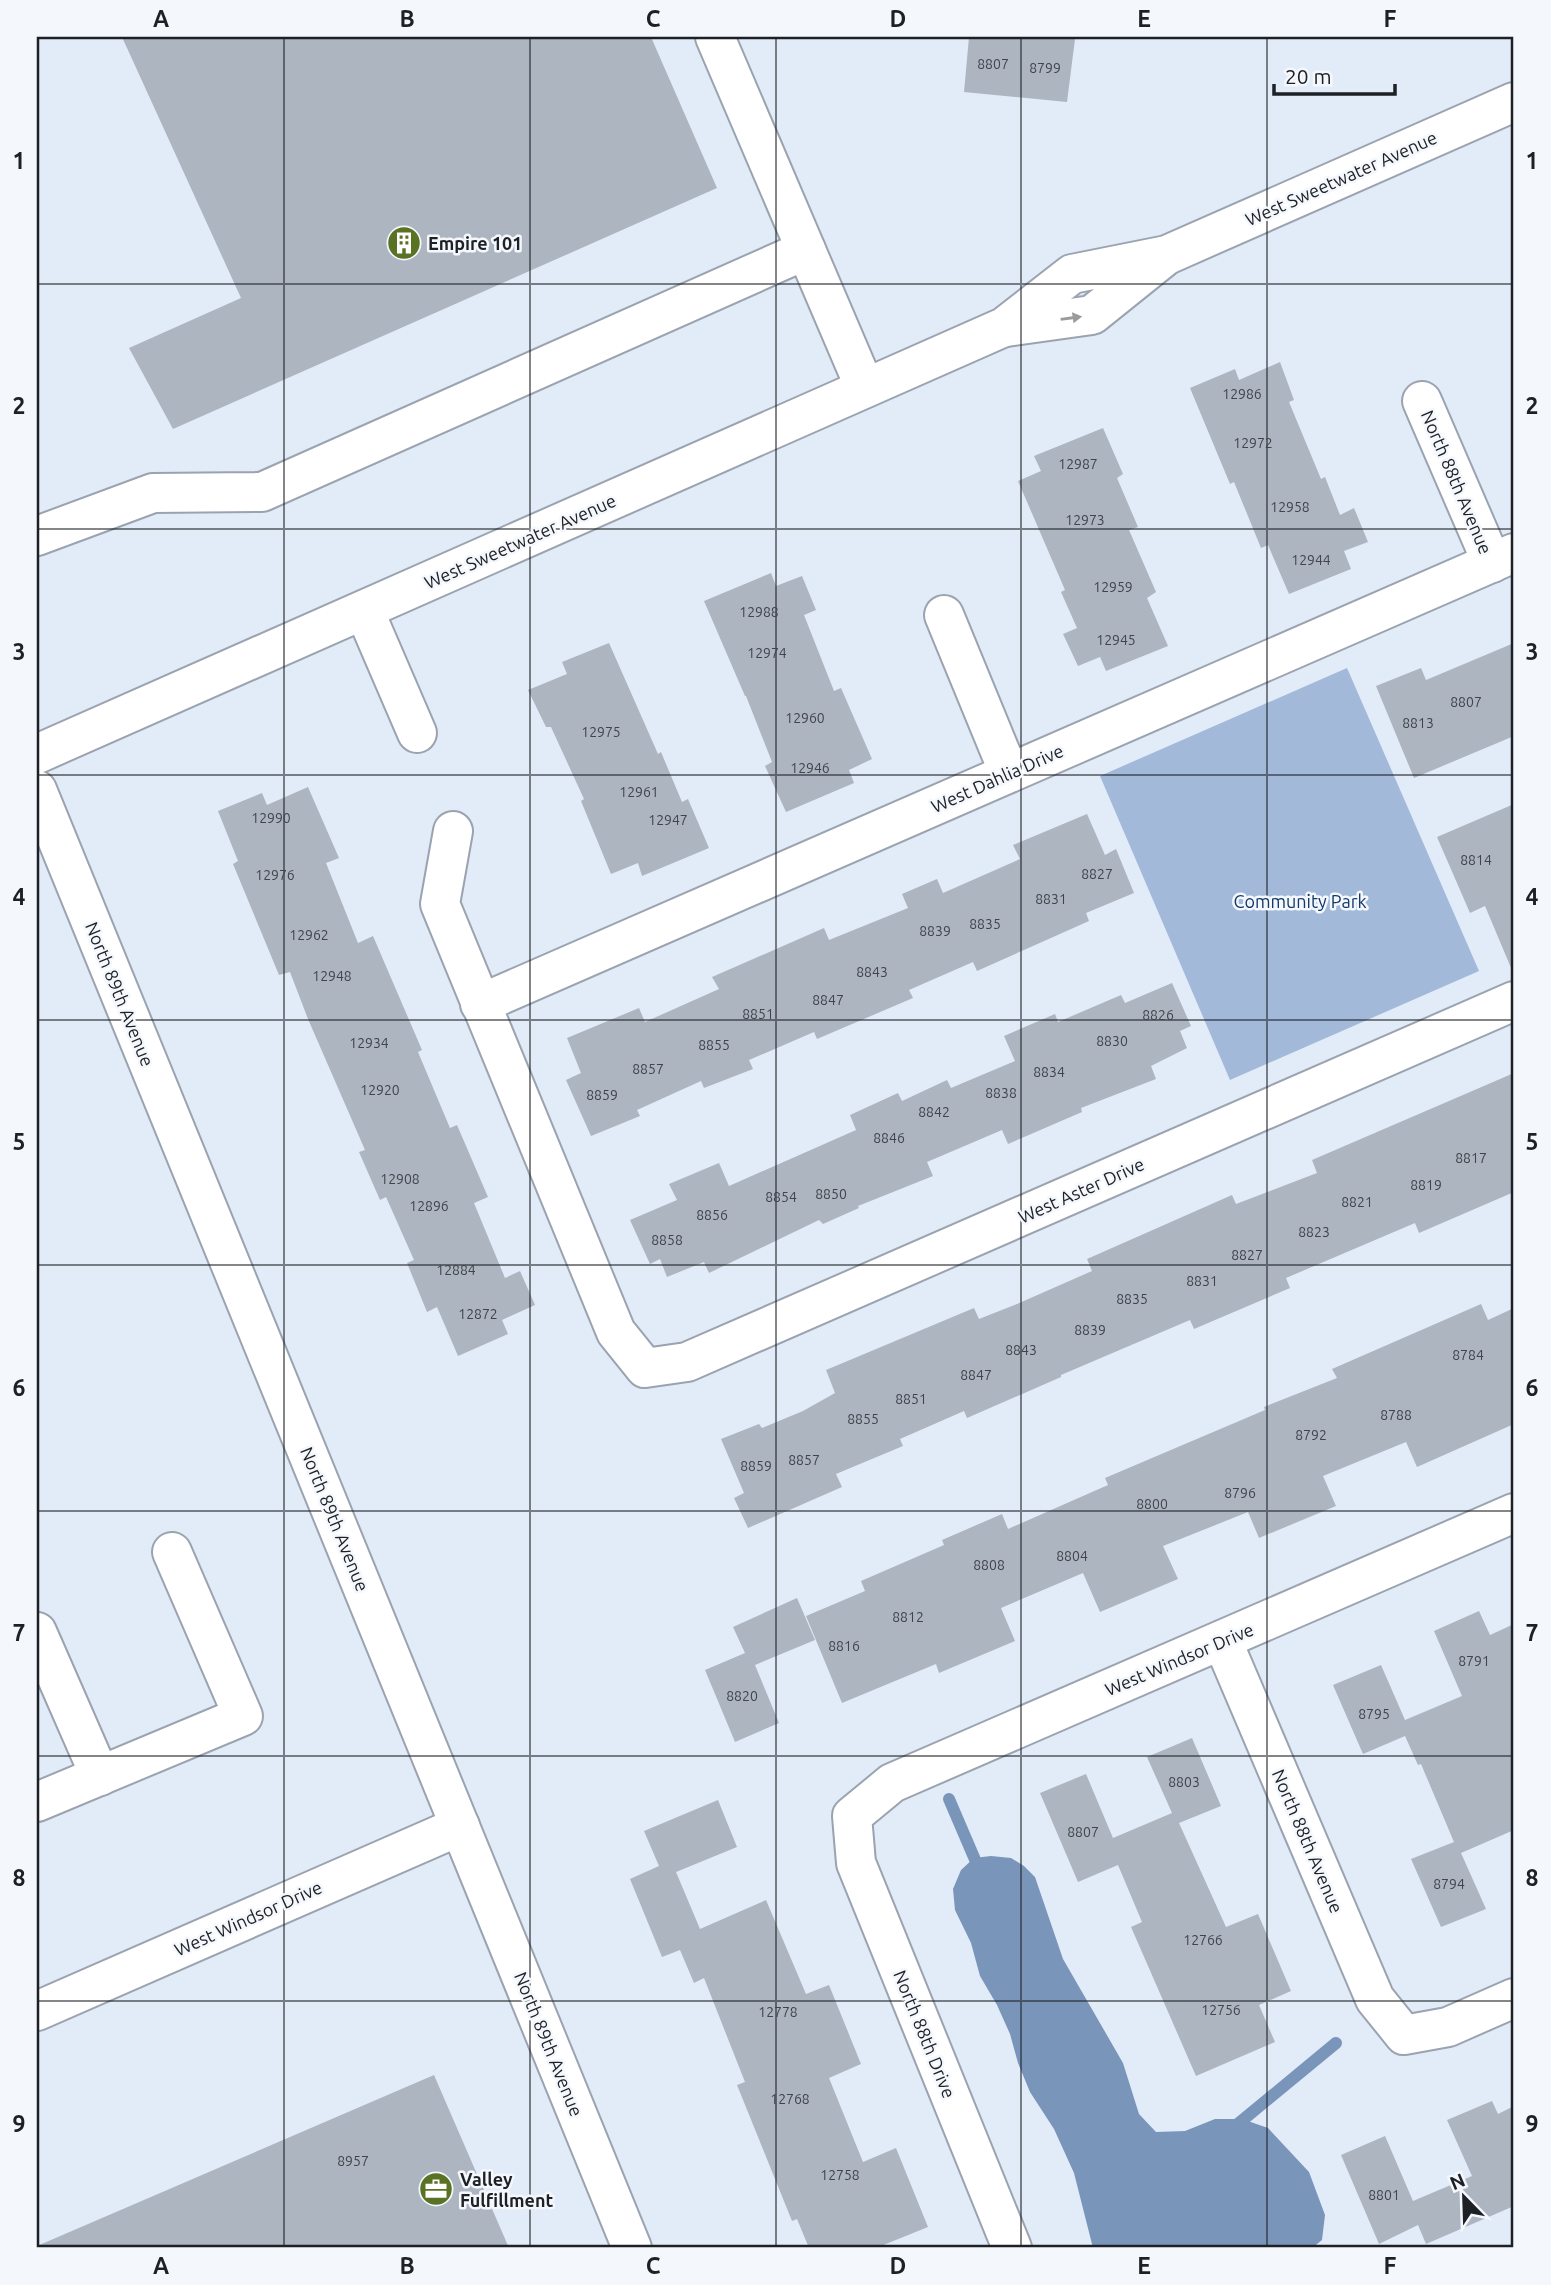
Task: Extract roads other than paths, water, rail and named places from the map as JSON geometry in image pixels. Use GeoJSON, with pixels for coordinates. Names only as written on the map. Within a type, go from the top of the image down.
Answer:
{"type":"FeatureCollection","features":[{"type":"Feature","properties":{"kind":"street"},"geometry":{"type":"LineString","coordinates":[[715,37],[865,388]]}},
{"type":"Feature","properties":{"kind":"street","name":"West Sweetwater Avenue"},"geometry":{"type":"LineString","coordinates":[[37,754],[1004,327],[1092,316],[1167,255],[1514,102]]}},
{"type":"Feature","properties":{"kind":"street"},"geometry":{"type":"LineString","coordinates":[[37,536],[153,494],[262,492],[806,250]]}},
{"type":"Feature","properties":{"kind":"street","name":"North 88th Avenue"},"geometry":{"type":"LineString","coordinates":[[1422,401],[1503,558]]}},
{"type":"Feature","properties":{"kind":"street","name":"West Dahlia Drive"},"geometry":{"type":"LineString","coordinates":[[480,1004],[1503,558]]}},
{"type":"Feature","properties":{"kind":"street"},"geometry":{"type":"LineString","coordinates":[[364,610],[417,733]]}},
{"type":"Feature","properties":{"kind":"street"},"geometry":{"type":"LineString","coordinates":[[944,615],[1009,773]]}},
{"type":"Feature","properties":{"kind":"street","name":"North 89th Avenue"},"geometry":{"type":"LineString","coordinates":[[37,790],[632,2248]]}},
{"type":"Feature","properties":{"kind":"street"},"geometry":{"type":"LineString","coordinates":[[453,831],[440,904],[480,1004]]}},
{"type":"Feature","properties":{"kind":"street","name":"West Aster Drive"},"geometry":{"type":"LineString","coordinates":[[480,1004],[616,1332],[645,1368],[688,1362],[1514,1001]]}},
{"type":"Feature","properties":{"kind":"street","name":"West Windsor Drive"},"geometry":{"type":"LineString","coordinates":[[852,1816],[892,1783],[1514,1513]]}},
{"type":"Feature","properties":{"kind":"street"},"geometry":{"type":"LineString","coordinates":[[37,1802],[243,1716],[172,1552]]}},
{"type":"Feature","properties":{"kind":"street"},"geometry":{"type":"LineString","coordinates":[[37,1632],[100,1776]]}},
{"type":"Feature","properties":{"kind":"street","name":"North 88th Avenue"},"geometry":{"type":"LineString","coordinates":[[1222,1640],[1375,1999],[1404,2035],[1448,2027],[1514,1998]]}},
{"type":"Feature","properties":{"kind":"street","name":"North 88th Drive"},"geometry":{"type":"LineString","coordinates":[[852,1816],[856,1863],[1012,2248]]}},
{"type":"Feature","properties":{"kind":"street","name":"West Windsor Drive"},"geometry":{"type":"LineString","coordinates":[[38,2007],[460,1826]]}},
{"type":"Feature","properties":{"kind":"waterway"},"geometry":{"type":"LineString","coordinates":[[949,1799],[979,1869]]}},
{"type":"Feature","properties":{"kind":"waterway"},"geometry":{"type":"LineString","coordinates":[[1233,2128],[1336,2043]]}},
{"type":"Feature","properties":{"kind":"place","name":"Empire 101"},"geometry":{"type":"Point","coordinates":[404,243]}},
{"type":"Feature","properties":{"kind":"place","name":"Valley Fulfillment"},"geometry":{"type":"Point","coordinates":[436,2189]}},
{"type":"Feature","properties":{"kind":"park label","name":"Community Park"},"geometry":{"type":"Point","coordinates":[1300,901]}}]}
